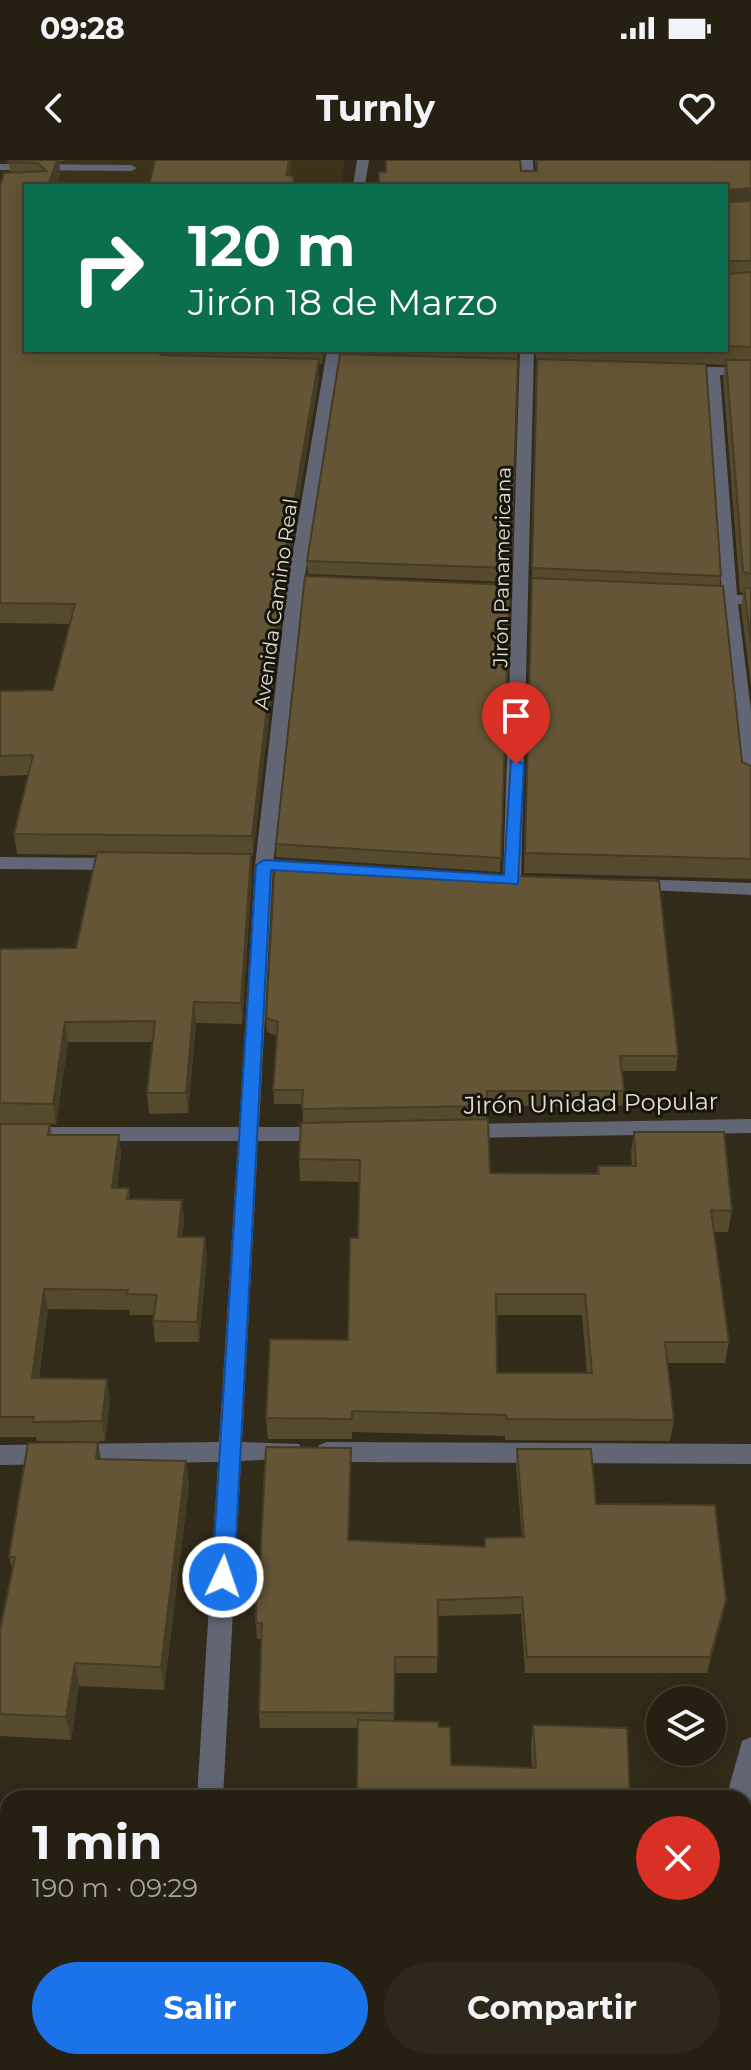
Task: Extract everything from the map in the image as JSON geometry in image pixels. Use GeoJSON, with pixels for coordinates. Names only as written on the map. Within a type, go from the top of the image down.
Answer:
{"type":"FeatureCollection","features":[{"type":"Feature","properties":{"kind":"street"},"geometry":{"type":"LineString","coordinates":[[359,184],[363,160]]}},
{"type":"Feature","properties":{"kind":"street"},"geometry":{"type":"LineString","coordinates":[[527,160],[528,184]]}},
{"type":"Feature","properties":{"kind":"street"},"geometry":{"type":"LineString","coordinates":[[0,167],[132,164],[127,184]]}},
{"type":"Feature","properties":{"kind":"street","name":"Jirón Panamericana"},"geometry":{"type":"LineString","coordinates":[[512,880],[523,588],[527,361]]}},
{"type":"Feature","properties":{"kind":"street","name":"Avenida Camino Real"},"geometry":{"type":"LineString","coordinates":[[210,1790],[264,865],[333,362]]}},
{"type":"Feature","properties":{"kind":"street"},"geometry":{"type":"LineString","coordinates":[[667,369],[751,372]]}},
{"type":"Feature","properties":{"kind":"street"},"geometry":{"type":"LineString","coordinates":[[713,371],[730,600],[751,782]]}},
{"type":"Feature","properties":{"kind":"street"},"geometry":{"type":"LineString","coordinates":[[682,597],[751,600]]}},
{"type":"Feature","properties":{"kind":"street"},"geometry":{"type":"LineString","coordinates":[[0,863],[140,864]]}},
{"type":"Feature","properties":{"kind":"street"},"geometry":{"type":"LineString","coordinates":[[624,885],[751,889]]}},
{"type":"Feature","properties":{"kind":"street","name":"Jirón Unidad Popular"},"geometry":{"type":"LineString","coordinates":[[437,1132],[751,1126]]}},
{"type":"Feature","properties":{"kind":"street"},"geometry":{"type":"LineString","coordinates":[[0,1134],[343,1133]]}},
{"type":"Feature","properties":{"kind":"street"},"geometry":{"type":"LineString","coordinates":[[0,1455],[231,1451],[751,1454]]}},
{"type":"Feature","properties":{"kind":"street"},"geometry":{"type":"LineString","coordinates":[[741,1790],[751,1749]]}},
{"type":"Feature","properties":{"kind":"shaded area"},"geometry":{"type":"Polygon","coordinates":[[[20,160],[345,160],[341,184],[26,184],[20,160]]]}},
{"type":"Feature","properties":{"kind":"building"},"geometry":{"type":"Polygon","coordinates":[[[57,160],[49,184],[24,184],[24,352],[157,352],[161,355],[319,359],[284,561],[252,836],[14,834],[33,755],[0,756],[0,691],[53,690],[75,604],[0,603],[0,183],[4,173],[46,171],[38,163],[8,162],[57,160]]]}},
{"type":"Feature","properties":{"kind":"building"},"geometry":{"type":"Polygon","coordinates":[[[155,160],[289,160],[287,175],[294,176],[293,184],[149,184],[155,160]]]}},
{"type":"Feature","properties":{"kind":"building"},"geometry":{"type":"Polygon","coordinates":[[[386,160],[520,160],[521,171],[537,171],[537,160],[751,160],[751,188],[728,190],[728,184],[379,184],[379,172],[386,172],[386,160]]]}},
{"type":"Feature","properties":{"kind":"building"},"geometry":{"type":"Polygon","coordinates":[[[751,201],[751,261],[728,261],[728,202],[751,201]]]}},
{"type":"Feature","properties":{"kind":"building"},"geometry":{"type":"Polygon","coordinates":[[[751,272],[751,347],[728,346],[728,274],[751,272]]]}},
{"type":"Feature","properties":{"kind":"building"},"geometry":{"type":"Polygon","coordinates":[[[340,354],[518,359],[511,568],[307,561],[340,354]]]}},
{"type":"Feature","properties":{"kind":"building"},"geometry":{"type":"Polygon","coordinates":[[[537,359],[706,364],[721,576],[532,568],[537,359]]]}},
{"type":"Feature","properties":{"kind":"building"},"geometry":{"type":"Polygon","coordinates":[[[726,360],[751,360],[751,574],[743,572],[726,360]]]}},
{"type":"Feature","properties":{"kind":"building"},"geometry":{"type":"Polygon","coordinates":[[[305,576],[510,585],[501,858],[276,844],[305,576]]]}},
{"type":"Feature","properties":{"kind":"building"},"geometry":{"type":"Polygon","coordinates":[[[532,578],[723,586],[742,762],[751,766],[751,859],[525,853],[532,578]]]}},
{"type":"Feature","properties":{"kind":"building"},"geometry":{"type":"Polygon","coordinates":[[[744,588],[751,588],[751,642],[744,588]]]}},
{"type":"Feature","properties":{"kind":"building"},"geometry":{"type":"Polygon","coordinates":[[[97,852],[251,854],[241,1003],[194,1002],[186,1093],[147,1093],[155,1021],[65,1022],[53,1104],[0,1103],[0,949],[76,948],[97,852]]]}},
{"type":"Feature","properties":{"kind":"building"},"geometry":{"type":"Polygon","coordinates":[[[275,860],[513,876],[659,881],[678,1056],[620,1056],[624,1091],[487,1091],[487,1106],[302,1109],[303,1090],[273,1090],[278,1022],[266,1018],[275,860]]]}},
{"type":"Feature","properties":{"kind":"building"},"geometry":{"type":"Polygon","coordinates":[[[488,1119],[490,1173],[599,1174],[598,1166],[636,1166],[634,1132],[724,1132],[732,1211],[711,1210],[729,1342],[665,1342],[674,1420],[507,1419],[506,1415],[352,1411],[352,1419],[266,1418],[270,1339],[348,1340],[350,1238],[358,1238],[360,1160],[299,1159],[301,1123],[488,1119]],[[496,1294],[497,1373],[592,1373],[585,1294],[496,1294]]]}},
{"type":"Feature","properties":{"kind":"building"},"geometry":{"type":"Polygon","coordinates":[[[0,1124],[50,1124],[48,1135],[119,1135],[112,1188],[129,1188],[127,1199],[182,1200],[178,1237],[205,1237],[197,1322],[153,1321],[157,1295],[127,1294],[128,1290],[44,1289],[32,1378],[107,1379],[102,1421],[33,1422],[34,1417],[0,1417],[0,1124]]]}},
{"type":"Feature","properties":{"kind":"building"},"geometry":{"type":"Polygon","coordinates":[[[98,1442],[96,1459],[186,1461],[161,1667],[75,1663],[66,1717],[0,1714],[0,1630],[15,1557],[9,1557],[28,1443],[98,1442]]]}},
{"type":"Feature","properties":{"kind":"building"},"geometry":{"type":"Polygon","coordinates":[[[266,1447],[351,1448],[348,1540],[485,1547],[485,1538],[524,1537],[517,1449],[591,1449],[596,1504],[715,1505],[726,1600],[710,1657],[527,1657],[522,1597],[438,1600],[438,1657],[395,1657],[394,1713],[259,1712],[262,1623],[256,1623],[256,1583],[259,1583],[266,1447]]]}},
{"type":"Feature","properties":{"kind":"building"},"geometry":{"type":"Polygon","coordinates":[[[358,1720],[438,1722],[439,1727],[450,1727],[451,1765],[536,1768],[533,1725],[627,1728],[630,1790],[357,1790],[358,1720]]]}},
{"type":"Feature","properties":{"kind":"route"},"geometry":{"type":"LineString","coordinates":[[223,1577],[264,865],[512,881],[516,764]]}}]}
